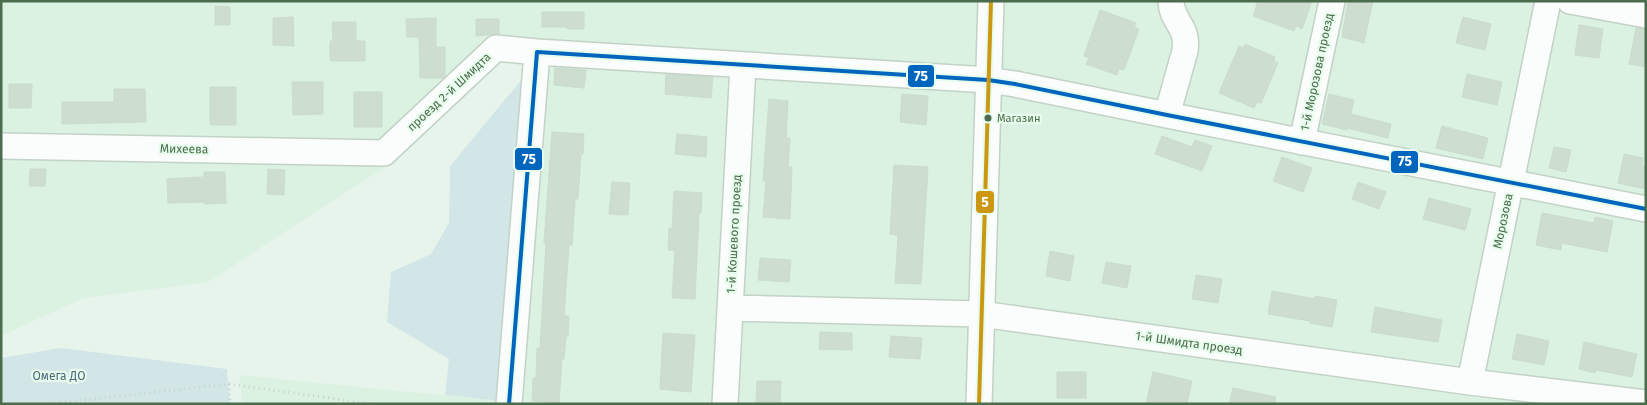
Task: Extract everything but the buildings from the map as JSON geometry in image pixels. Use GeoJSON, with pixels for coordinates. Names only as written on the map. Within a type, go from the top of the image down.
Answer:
{"type":"FeatureCollection","features":[{"type":"Feature","properties":{"kind":"street"},"geometry":{"type":"LineString","coordinates":[[979,404],[991,1]]}},
{"type":"Feature","properties":{"kind":"street"},"geometry":{"type":"LineString","coordinates":[[1167,115],[1185,52],[1186,40],[1173,14],[1171,1]]}},
{"type":"Feature","properties":{"kind":"street","name":"1-й Морозова проезд"},"geometry":{"type":"LineString","coordinates":[[1302,142],[1332,1]]}},
{"type":"Feature","properties":{"kind":"street","name":"Морозова"},"geometry":{"type":"LineString","coordinates":[[1470,382],[1548,1]]}},
{"type":"Feature","properties":{"kind":"street"},"geometry":{"type":"LineString","coordinates":[[1570,1],[1646,15]]}},
{"type":"Feature","properties":{"kind":"street","name":"проезд 2-й Шмидта"},"geometry":{"type":"LineString","coordinates":[[368,152],[384,153],[496,48],[537,52]]}},
{"type":"Feature","properties":{"kind":"street"},"geometry":{"type":"LineString","coordinates":[[509,404],[537,52],[988,80],[1646,209]]}},
{"type":"Feature","properties":{"kind":"street","name":"1-й Кошевого проезд"},"geometry":{"type":"LineString","coordinates":[[725,404],[743,65]]}},
{"type":"Feature","properties":{"kind":"street","name":"Михеева"},"geometry":{"type":"LineString","coordinates":[[1,146],[368,152]]}},
{"type":"Feature","properties":{"kind":"street","name":"1-й Шмидта проезд"},"geometry":{"type":"LineString","coordinates":[[731,308],[981,314],[1470,382],[1646,403]]}},
{"type":"Feature","properties":{"kind":"path"},"geometry":{"type":"LineString","coordinates":[[45,404],[229,384],[372,404]]}},
{"type":"Feature","properties":{"kind":"path"},"geometry":{"type":"LineString","coordinates":[[229,384],[230,404]]}},
{"type":"Feature","properties":{"kind":"shaded area"},"geometry":{"type":"Polygon","coordinates":[[[1,1],[981,1],[978,71],[513,42],[398,144],[1,139],[1,1]]]}},
{"type":"Feature","properties":{"kind":"shaded area"},"geometry":{"type":"Polygon","coordinates":[[[1003,1],[1319,1],[1292,127],[1001,70],[1003,1]]]}},
{"type":"Feature","properties":{"kind":"shaded area"},"geometry":{"type":"Polygon","coordinates":[[[1345,1],[1536,1],[1500,170],[1316,135],[1345,1]]]}},
{"type":"Feature","properties":{"kind":"shaded area"},"geometry":{"type":"Polygon","coordinates":[[[1556,7],[1646,23],[1646,200],[1521,177],[1556,7]]]}},
{"type":"Feature","properties":{"kind":"shaded area"},"geometry":{"type":"Polygon","coordinates":[[[548,61],[733,72],[715,404],[519,404],[548,61]]]}},
{"type":"Feature","properties":{"kind":"shaded area"},"geometry":{"type":"Polygon","coordinates":[[[751,73],[978,89],[970,305],[740,299],[751,73]]]}},
{"type":"Feature","properties":{"kind":"shaded area"},"geometry":{"type":"Polygon","coordinates":[[[1001,95],[1499,192],[1459,371],[994,305],[1001,95]]]}},
{"type":"Feature","properties":{"kind":"shaded area"},"geometry":{"type":"Polygon","coordinates":[[[1,152],[394,161],[208,282],[83,298],[1,336],[1,152]]]}},
{"type":"Feature","properties":{"kind":"shaded area"},"geometry":{"type":"Polygon","coordinates":[[[1520,196],[1646,220],[1646,393],[1484,371],[1520,196]]]}},
{"type":"Feature","properties":{"kind":"shaded area"},"geometry":{"type":"Polygon","coordinates":[[[740,315],[973,324],[970,404],[735,404],[740,315]]]}},
{"type":"Feature","properties":{"kind":"shaded area"},"geometry":{"type":"Polygon","coordinates":[[[992,324],[1561,404],[990,404],[992,324]]]}},
{"type":"Feature","properties":{"kind":"shaded area"},"geometry":{"type":"Polygon","coordinates":[[[240,375],[499,401],[498,404],[242,404],[240,375]]]}},
{"type":"Feature","properties":{"kind":"green space"},"geometry":{"type":"Polygon","coordinates":[[[527,73],[499,401],[445,395],[449,359],[387,322],[391,272],[431,254],[449,223],[450,166],[527,73]]]}},
{"type":"Feature","properties":{"kind":"green space","name":"Омега ДО"},"geometry":{"type":"Polygon","coordinates":[[[61,348],[227,369],[230,404],[1,404],[1,358],[61,348]]]}},
{"type":"Feature","properties":{"kind":"transit line","name":"5"},"geometry":{"type":"LineString","coordinates":[[979,404],[991,1]]}},
{"type":"Feature","properties":{"kind":"transit line","name":"75"},"geometry":{"type":"LineString","coordinates":[[509,404],[537,52],[988,80],[1646,209]]}},
{"type":"Feature","properties":{"kind":"place","name":"Магазин"},"geometry":{"type":"Point","coordinates":[988,118]}}]}
